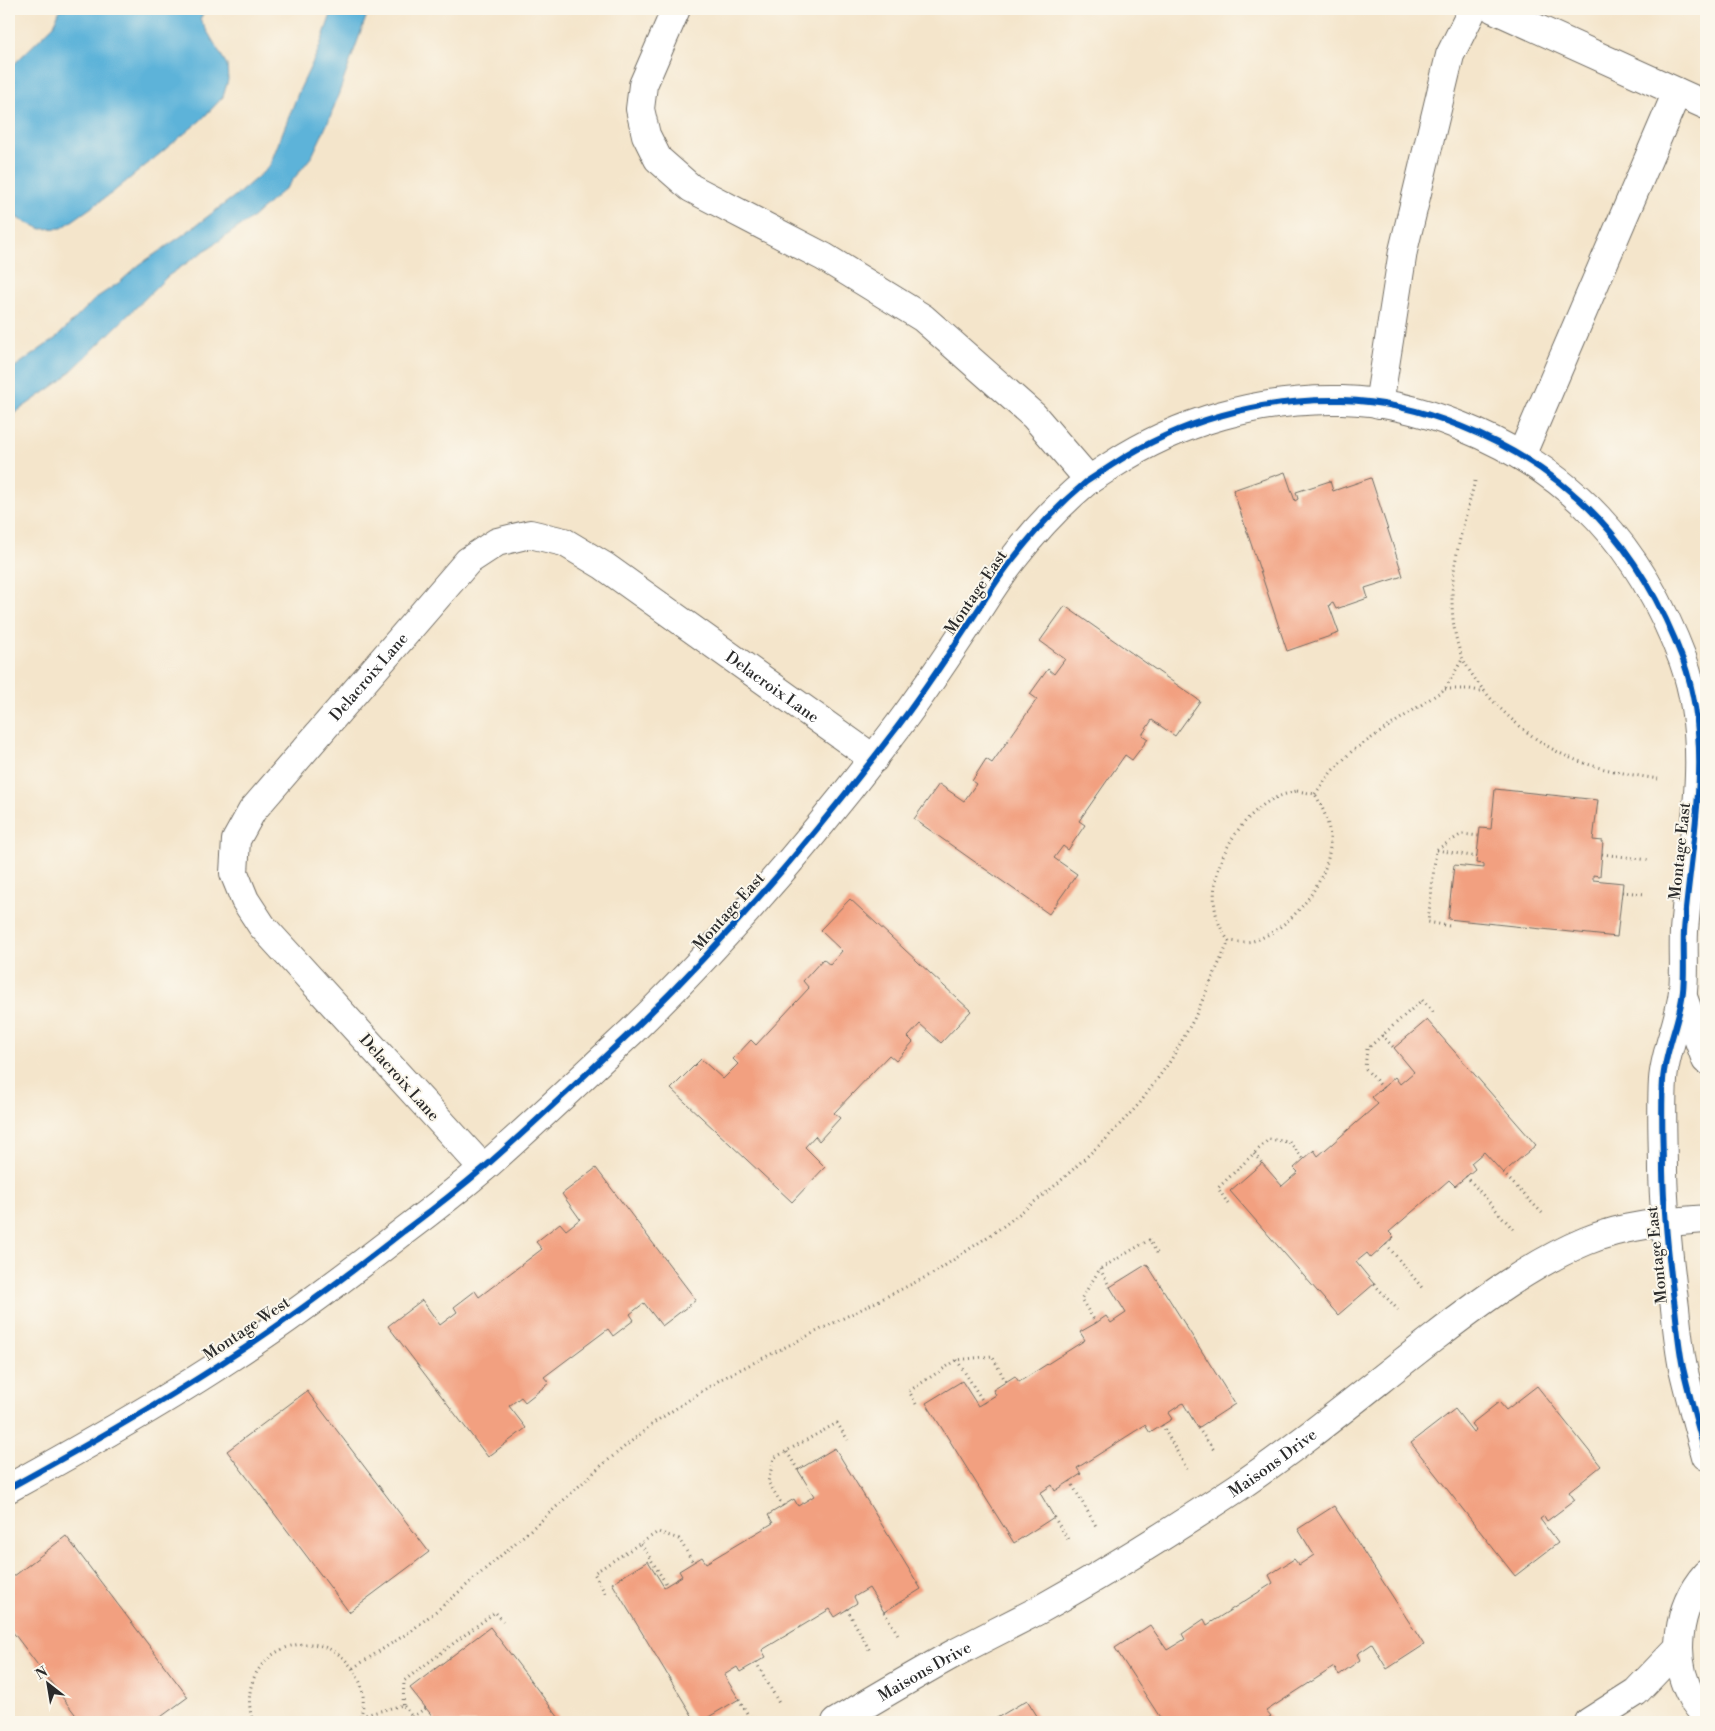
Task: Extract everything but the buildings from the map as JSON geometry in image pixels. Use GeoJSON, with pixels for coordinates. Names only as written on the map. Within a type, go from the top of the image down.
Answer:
{"type":"FeatureCollection","features":[{"type":"Feature","properties":{"kind":"street"},"geometry":{"type":"LineString","coordinates":[[676,9],[643,85],[640,109],[646,135],[658,159],[691,188],[824,257],[924,318],[1034,416],[1089,480]]}},
{"type":"Feature","properties":{"kind":"street"},"geometry":{"type":"LineString","coordinates":[[1379,404],[1403,251],[1450,55],[1473,9]]}},
{"type":"Feature","properties":{"kind":"street"},"geometry":{"type":"LineString","coordinates":[[1494,9],[1706,105]]}},
{"type":"Feature","properties":{"kind":"street"},"geometry":{"type":"LineString","coordinates":[[1521,456],[1677,92]]}},
{"type":"Feature","properties":{"kind":"street","name":"Montage East"},"geometry":{"type":"LineString","coordinates":[[483,1168],[590,1070],[679,984],[788,865],[833,811],[923,695],[1013,559],[1047,520],[1089,480],[1135,450],[1185,426],[1236,412],[1298,402],[1343,400],[1396,406],[1445,420],[1488,437],[1560,482],[1597,514],[1632,558],[1665,614],[1701,703],[1701,779],[1684,934],[1683,997],[1664,1069],[1662,1116],[1664,1222],[1681,1359],[1706,1456]]}},
{"type":"Feature","properties":{"kind":"street","name":"Delacroix Lane"},"geometry":{"type":"LineString","coordinates":[[483,1168],[262,926],[245,900],[234,872],[236,840],[252,811],[468,561],[497,542],[530,534],[564,542],[604,566],[874,758]]}},
{"type":"Feature","properties":{"kind":"street","name":"Montage East"},"geometry":{"type":"LineString","coordinates":[[1683,997],[1706,1060]]}},
{"type":"Feature","properties":{"kind":"street","name":"Montage West"},"geometry":{"type":"LineString","coordinates":[[9,1488],[156,1404],[233,1356],[367,1260],[483,1168]]}},
{"type":"Feature","properties":{"kind":"street","name":"Maisons Drive"},"geometry":{"type":"LineString","coordinates":[[836,1722],[899,1685],[1035,1612],[1237,1487],[1292,1448],[1464,1314],[1549,1258],[1588,1240],[1627,1228],[1664,1222],[1706,1219]]}},
{"type":"Feature","properties":{"kind":"street"},"geometry":{"type":"LineString","coordinates":[[1706,1574],[1688,1602],[1681,1623],[1679,1647],[1682,1673],[1692,1698],[1706,1717]]}},
{"type":"Feature","properties":{"kind":"street"},"geometry":{"type":"LineString","coordinates":[[1588,1722],[1636,1692],[1679,1647]]}},
{"type":"Feature","properties":{"kind":"path"},"geometry":{"type":"LineString","coordinates":[[1475,481],[1459,539],[1454,571],[1452,601],[1463,658],[1485,692],[1516,725],[1539,742],[1567,757],[1608,770],[1658,779]]}},
{"type":"Feature","properties":{"kind":"path"},"geometry":{"type":"LineString","coordinates":[[1315,794],[1352,751],[1445,689],[1463,658]]}},
{"type":"Feature","properties":{"kind":"path"},"geometry":{"type":"LineString","coordinates":[[1445,689],[1456,688],[1485,692]]}},
{"type":"Feature","properties":{"kind":"path"},"geometry":{"type":"LineString","coordinates":[[1297,791],[1315,794],[1323,808],[1328,826],[1330,846],[1324,870],[1312,894],[1295,915],[1275,931],[1255,940],[1240,943],[1229,941],[1220,930],[1214,898],[1215,876],[1223,854],[1234,835],[1248,817],[1279,795],[1297,791]]}},
{"type":"Feature","properties":{"kind":"path"},"geometry":{"type":"LineString","coordinates":[[1436,850],[1462,834],[1479,836]]}},
{"type":"Feature","properties":{"kind":"path"},"geometry":{"type":"LineString","coordinates":[[1436,850],[1477,857]]}},
{"type":"Feature","properties":{"kind":"path"},"geometry":{"type":"LineString","coordinates":[[1436,850],[1428,922],[1449,926]]}},
{"type":"Feature","properties":{"kind":"path"},"geometry":{"type":"LineString","coordinates":[[1602,854],[1650,860]]}},
{"type":"Feature","properties":{"kind":"path"},"geometry":{"type":"LineString","coordinates":[[1622,892],[1645,894]]}},
{"type":"Feature","properties":{"kind":"path"},"geometry":{"type":"LineString","coordinates":[[353,1668],[411,1630],[444,1604],[543,1519],[601,1466],[655,1422],[721,1379],[934,1273],[1005,1225],[1057,1184],[1117,1128],[1140,1103],[1165,1067],[1194,1019],[1229,941]]}},
{"type":"Feature","properties":{"kind":"path"},"geometry":{"type":"LineString","coordinates":[[1383,1088],[1365,1068],[1367,1049],[1422,1000],[1435,1014]]}},
{"type":"Feature","properties":{"kind":"path"},"geometry":{"type":"LineString","coordinates":[[1382,1035],[1394,1048]]}},
{"type":"Feature","properties":{"kind":"path"},"geometry":{"type":"LineString","coordinates":[[1228,1204],[1218,1188],[1269,1139],[1290,1142],[1304,1159]]}},
{"type":"Feature","properties":{"kind":"path"},"geometry":{"type":"LineString","coordinates":[[1254,1154],[1262,1163]]}},
{"type":"Feature","properties":{"kind":"path"},"geometry":{"type":"LineString","coordinates":[[1503,1173],[1542,1213]]}},
{"type":"Feature","properties":{"kind":"path"},"geometry":{"type":"LineString","coordinates":[[1466,1176],[1513,1229]]}},
{"type":"Feature","properties":{"kind":"path"},"geometry":{"type":"LineString","coordinates":[[1096,1322],[1081,1299],[1100,1269],[1150,1240],[1159,1256]]}},
{"type":"Feature","properties":{"kind":"path"},"geometry":{"type":"LineString","coordinates":[[1386,1244],[1424,1290]]}},
{"type":"Feature","properties":{"kind":"path"},"geometry":{"type":"LineString","coordinates":[[1100,1269],[1110,1287]]}},
{"type":"Feature","properties":{"kind":"path"},"geometry":{"type":"LineString","coordinates":[[1374,1284],[1398,1310]]}},
{"type":"Feature","properties":{"kind":"path"},"geometry":{"type":"LineString","coordinates":[[916,1404],[909,1391],[957,1360],[992,1356],[1006,1382]]}},
{"type":"Feature","properties":{"kind":"path"},"geometry":{"type":"LineString","coordinates":[[957,1360],[984,1403]]}},
{"type":"Feature","properties":{"kind":"path"},"geometry":{"type":"LineString","coordinates":[[783,1506],[768,1482],[774,1458],[837,1423],[848,1440]]}},
{"type":"Feature","properties":{"kind":"path"},"geometry":{"type":"LineString","coordinates":[[1162,1425],[1187,1469]]}},
{"type":"Feature","properties":{"kind":"path"},"geometry":{"type":"LineString","coordinates":[[1198,1428],[1214,1450]]}},
{"type":"Feature","properties":{"kind":"path"},"geometry":{"type":"LineString","coordinates":[[786,1452],[798,1470]]}},
{"type":"Feature","properties":{"kind":"path"},"geometry":{"type":"LineString","coordinates":[[1070,1481],[1096,1526]]}},
{"type":"Feature","properties":{"kind":"path"},"geometry":{"type":"LineString","coordinates":[[1054,1517],[1069,1541]]}},
{"type":"Feature","properties":{"kind":"path"},"geometry":{"type":"LineString","coordinates":[[605,1593],[594,1573],[658,1532],[679,1539],[693,1562]]}},
{"type":"Feature","properties":{"kind":"path"},"geometry":{"type":"LineString","coordinates":[[641,1544],[667,1585]]}},
{"type":"Feature","properties":{"kind":"path"},"geometry":{"type":"LineString","coordinates":[[847,1609],[870,1651]]}},
{"type":"Feature","properties":{"kind":"path"},"geometry":{"type":"LineString","coordinates":[[416,1722],[403,1705],[404,1681],[495,1612],[503,1621]]}},
{"type":"Feature","properties":{"kind":"path"},"geometry":{"type":"LineString","coordinates":[[884,1612],[898,1636]]}},
{"type":"Feature","properties":{"kind":"path"},"geometry":{"type":"LineString","coordinates":[[253,1722],[249,1694],[254,1677],[263,1663],[277,1652],[292,1645],[309,1643],[326,1647],[341,1655],[353,1668],[360,1683],[363,1700],[361,1716],[358,1722]]}},
{"type":"Feature","properties":{"kind":"path"},"geometry":{"type":"LineString","coordinates":[[756,1662],[780,1705]]}},
{"type":"Feature","properties":{"kind":"path"},"geometry":{"type":"LineString","coordinates":[[739,1699],[752,1722]]}},
{"type":"Feature","properties":{"kind":"path"},"geometry":{"type":"LineString","coordinates":[[361,1716],[403,1705]]}},
{"type":"Feature","properties":{"kind":"path"},"geometry":{"type":"LineString","coordinates":[[412,1717],[426,1708]]}},
{"type":"Feature","properties":{"kind":"water"},"geometry":{"type":"Polygon","coordinates":[[[60,9],[206,9],[200,19],[227,65],[228,80],[223,97],[201,120],[112,193],[62,228],[41,229],[17,218],[9,200],[9,69],[54,25],[60,9]]]}},
{"type":"Feature","properties":{"kind":"water"},"geometry":{"type":"Polygon","coordinates":[[[333,9],[369,9],[330,118],[312,156],[288,186],[252,218],[168,276],[62,380],[9,417],[9,371],[56,338],[96,298],[239,193],[269,167],[299,91],[318,51],[333,9]]]}},
{"type":"Feature","properties":{"kind":"cycle path"},"geometry":{"type":"LineString","coordinates":[[9,1488],[177,1392],[297,1312],[362,1264],[487,1165],[560,1099],[632,1031],[701,961],[800,850],[902,720],[1013,559],[1029,539],[1086,482],[1138,449],[1193,425],[1251,408],[1312,400],[1373,402],[1417,411],[1460,426],[1500,444],[1537,466],[1569,490],[1598,518],[1624,549],[1646,583],[1666,620],[1683,660],[1693,694],[1698,727],[1698,795],[1684,931],[1683,991],[1679,1014],[1664,1069],[1662,1115],[1663,1171],[1667,1240],[1680,1353],[1706,1456]]}}]}
